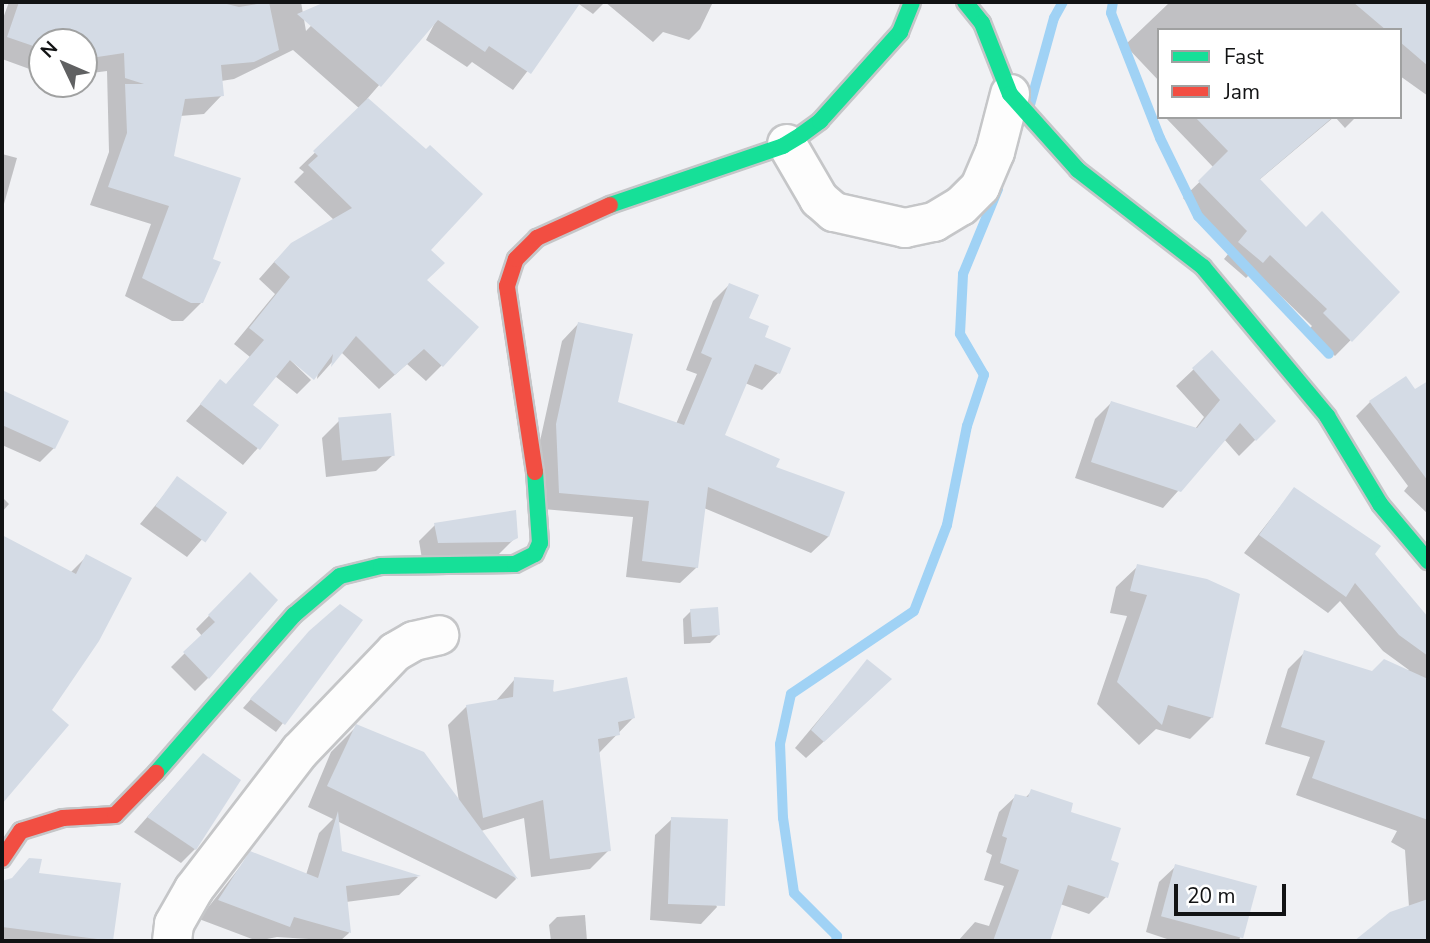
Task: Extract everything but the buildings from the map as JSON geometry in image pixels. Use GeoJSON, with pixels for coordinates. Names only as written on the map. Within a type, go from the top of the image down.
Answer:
{"type":"FeatureCollection","features":[{"type":"Feature","properties":{"kind":"street"},"geometry":{"type":"LineString","coordinates":[[2,859],[21,831],[63,818],[115,815],[129,806],[294,615],[340,576],[381,566],[515,564],[535,554],[540,543],[534,470],[507,286],[513,265],[537,238],[630,196],[787,144],[820,121],[900,32],[912,2]]}},
{"type":"Feature","properties":{"kind":"street"},"geometry":{"type":"LineString","coordinates":[[965,2],[982,23],[1010,94],[1078,170],[1203,267],[1327,416],[1380,504],[1428,561]]}},
{"type":"Feature","properties":{"kind":"street"},"geometry":{"type":"LineString","coordinates":[[787,144],[819,200],[834,212],[905,228],[934,222],[961,206],[980,187],[995,152],[1010,94]]}},
{"type":"Feature","properties":{"kind":"street"},"geometry":{"type":"LineString","coordinates":[[172,941],[174,924],[194,889],[300,751],[395,652],[414,641],[439,635]]}},
{"type":"Feature","properties":{"kind":"waterway"},"geometry":{"type":"LineString","coordinates":[[1030,105],[1054,18],[1063,2]]}},
{"type":"Feature","properties":{"kind":"waterway"},"geometry":{"type":"LineString","coordinates":[[1113,2],[1111,13],[1160,138],[1198,216],[1329,354]]}},
{"type":"Feature","properties":{"kind":"waterway"},"geometry":{"type":"LineString","coordinates":[[836,941],[837,936],[794,893],[783,818],[780,744],[791,694],[914,611],[947,525],[967,426],[984,375],[960,334],[963,274],[998,189]]}},
{"type":"Feature","properties":{"kind":"traffic: fast"},"geometry":{"type":"LineString","coordinates":[[610,205],[783,146],[801,135],[820,121],[900,32],[912,2]]}},
{"type":"Feature","properties":{"kind":"traffic: fast"},"geometry":{"type":"LineString","coordinates":[[965,2],[982,23],[1010,94],[1078,170],[1203,267],[1327,416],[1380,504],[1428,561]]}},
{"type":"Feature","properties":{"kind":"traffic: fast"},"geometry":{"type":"LineString","coordinates":[[156,773],[294,615],[340,576],[381,566],[515,564],[535,554],[540,543],[535,472]]}},
{"type":"Feature","properties":{"kind":"traffic: jam"},"geometry":{"type":"LineString","coordinates":[[535,472],[507,286],[516,259],[537,238],[610,205]]}},
{"type":"Feature","properties":{"kind":"traffic: jam"},"geometry":{"type":"LineString","coordinates":[[2,859],[21,831],[63,818],[115,815],[156,773]]}}]}
